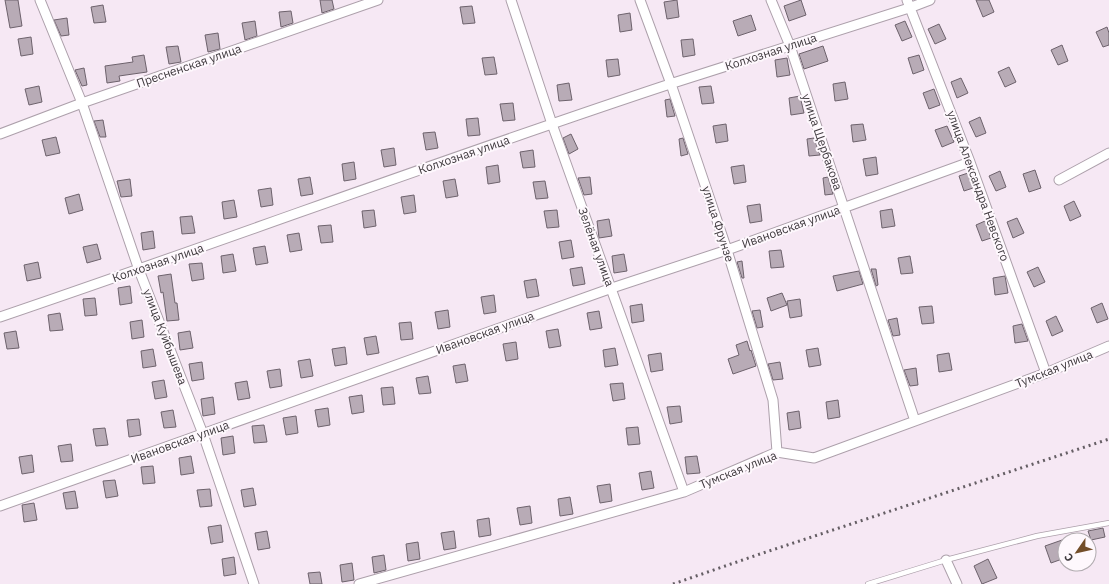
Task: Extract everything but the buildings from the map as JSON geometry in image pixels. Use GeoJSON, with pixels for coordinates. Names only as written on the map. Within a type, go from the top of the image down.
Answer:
{"type":"FeatureCollection","features":[{"type":"Feature","properties":{"kind":"street","name":"улица Куйбышева"},"geometry":{"type":"LineString","coordinates":[[40,0],[82,103],[139,270],[203,434],[254,584]]}},
{"type":"Feature","properties":{"kind":"street","name":"Пресненская улица"},"geometry":{"type":"LineString","coordinates":[[0,134],[82,103],[378,0]]}},
{"type":"Feature","properties":{"kind":"street","name":"Зелёная улица"},"geometry":{"type":"LineString","coordinates":[[511,0],[552,124],[684,492]]}},
{"type":"Feature","properties":{"kind":"street","name":"улица Фрунзе"},"geometry":{"type":"LineString","coordinates":[[640,0],[671,84],[726,250],[773,400],[777,452]]}},
{"type":"Feature","properties":{"kind":"street","name":"улица Щербакова"},"geometry":{"type":"LineString","coordinates":[[771,0],[790,46],[915,421]]}},
{"type":"Feature","properties":{"kind":"street","name":"Колхозная улица"},"geometry":{"type":"LineString","coordinates":[[0,317],[139,270],[552,124],[790,46],[908,4],[930,0]]}},
{"type":"Feature","properties":{"kind":"street","name":"улица Александра Невского"},"geometry":{"type":"LineString","coordinates":[[908,4],[970,162],[1046,373]]}},
{"type":"Feature","properties":{"kind":"street"},"geometry":{"type":"LineString","coordinates":[[1059,180],[1109,153]]}},
{"type":"Feature","properties":{"kind":"street","name":"Ивановская улица"},"geometry":{"type":"LineString","coordinates":[[0,506],[612,288],[845,208],[970,162]]}},
{"type":"Feature","properties":{"kind":"street","name":"Тумская улица"},"geometry":{"type":"LineString","coordinates":[[359,584],[684,492],[777,452],[814,458],[1046,373],[1109,346]]}},
{"type":"Feature","properties":{"kind":"street"},"geometry":{"type":"LineString","coordinates":[[946,560],[957,584]]}},
{"type":"Feature","properties":{"kind":"lane"},"geometry":{"type":"LineString","coordinates":[[868,584],[946,560],[1037,536],[1109,523]]}},
{"type":"Feature","properties":{"kind":"railway"},"geometry":{"type":"LineString","coordinates":[[673,584],[1109,439]]}}]}
